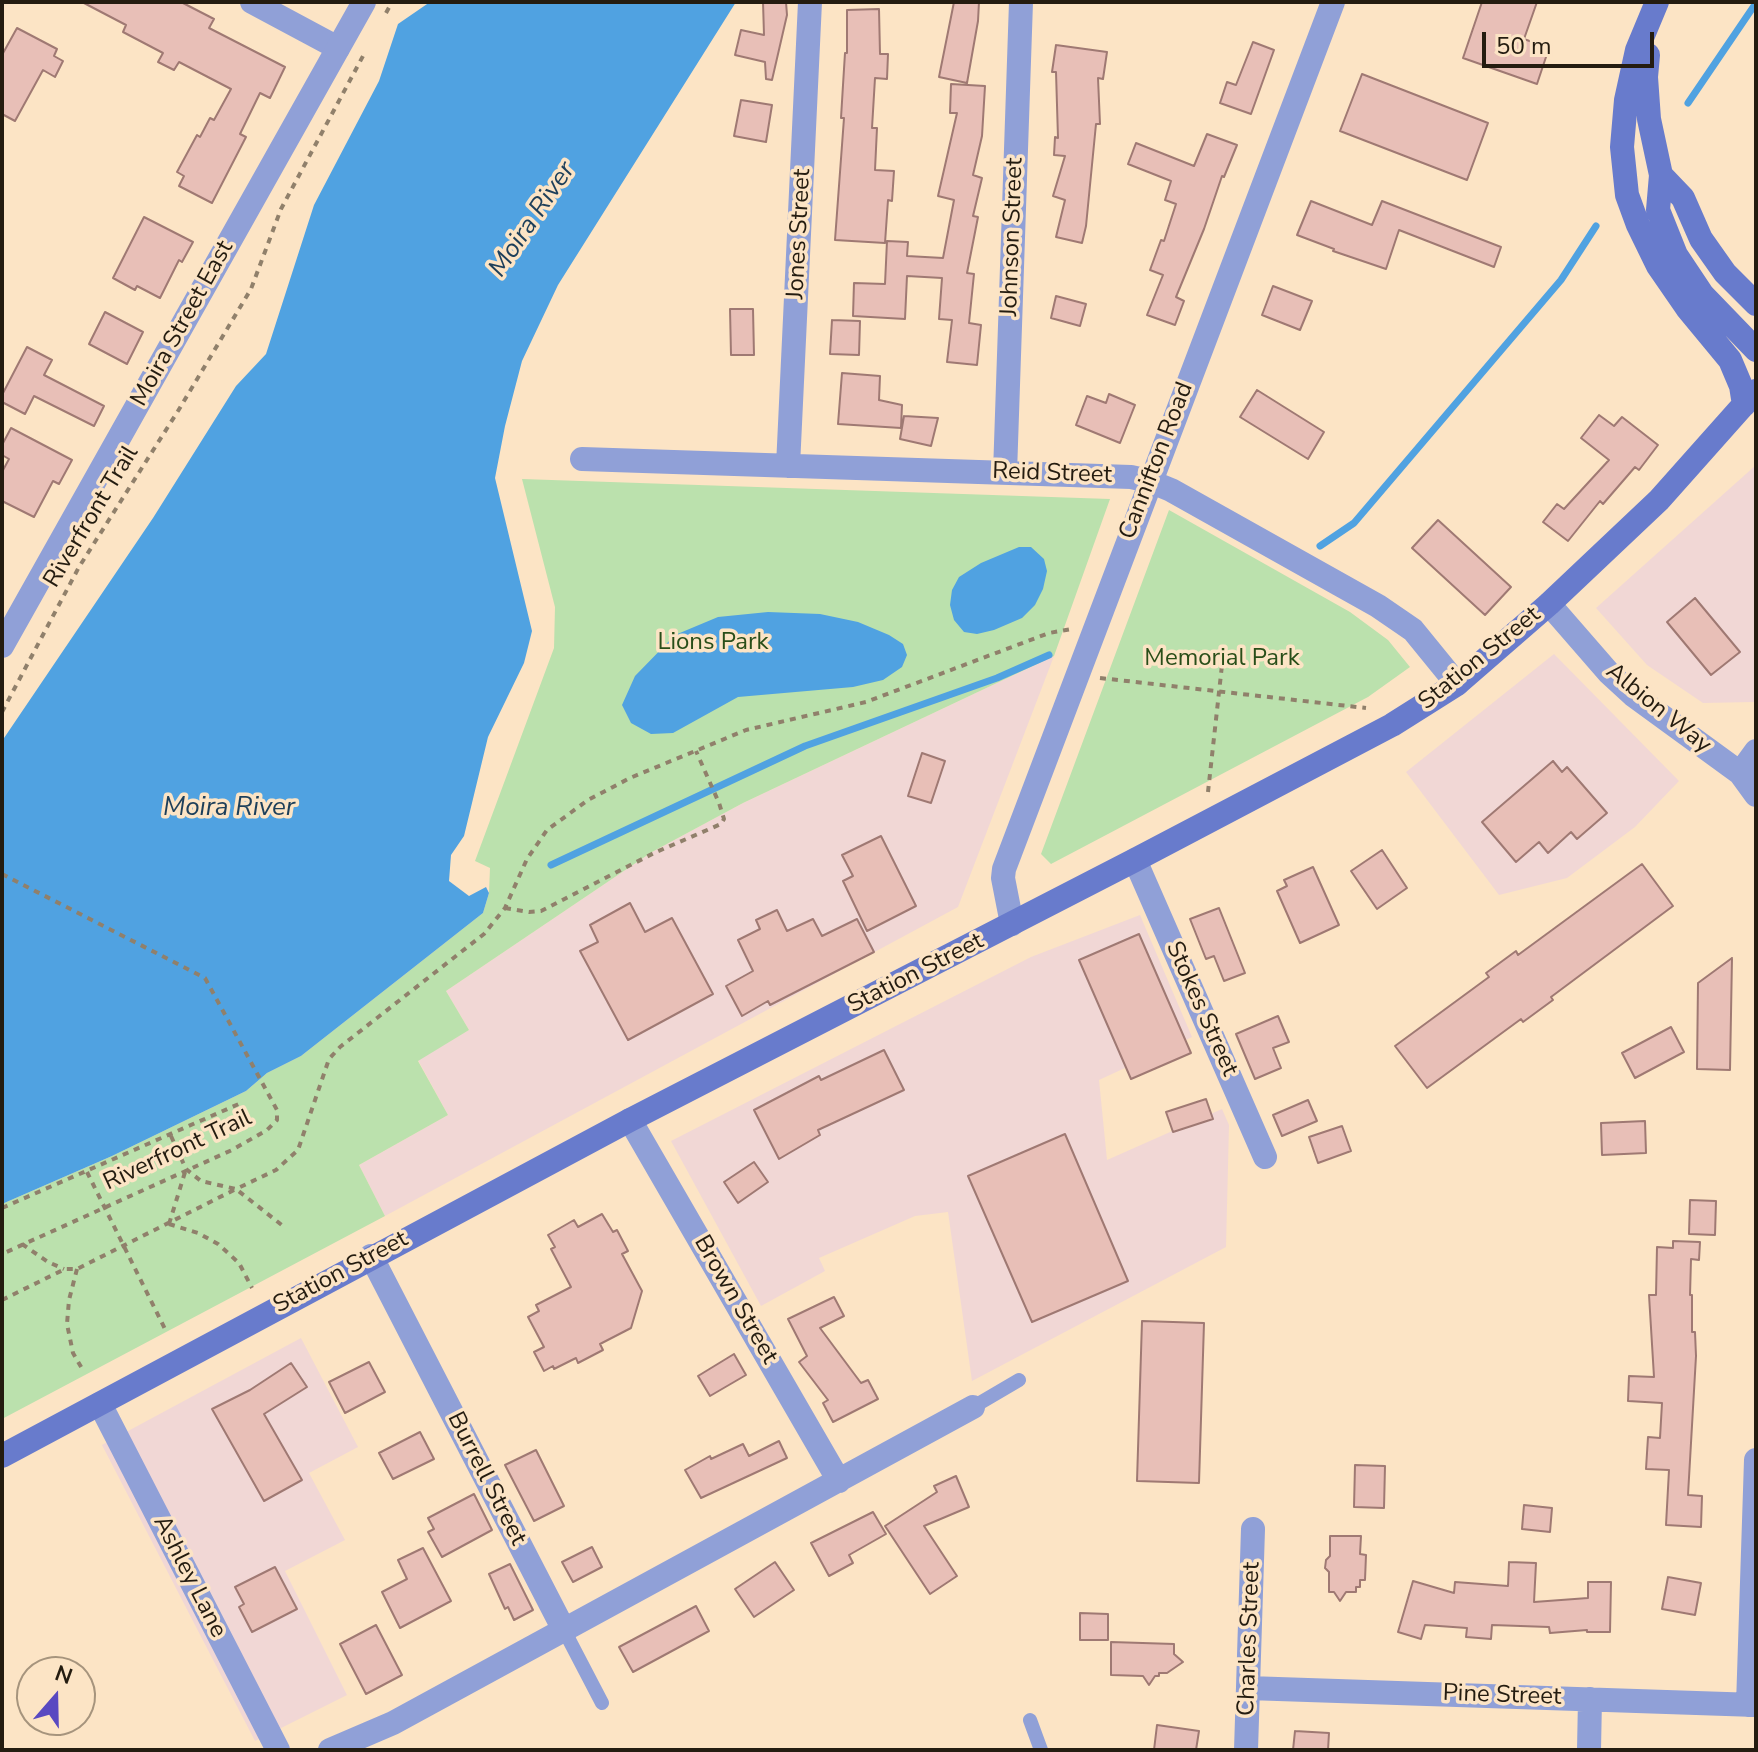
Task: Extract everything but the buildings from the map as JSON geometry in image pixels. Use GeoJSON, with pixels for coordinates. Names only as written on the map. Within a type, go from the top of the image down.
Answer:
{"type":"FeatureCollection","features":[{"type":"Feature","properties":{"kind":"main road"},"geometry":{"type":"LineString","coordinates":[[1658,2],[1646,77],[1649,119],[1661,175],[1658,210],[1676,255],[1702,294],[1756,350]]}},
{"type":"Feature","properties":{"kind":"main road"},"geometry":{"type":"LineString","coordinates":[[1658,2],[1637,50],[1626,100],[1622,147],[1627,195],[1658,266],[1687,308],[1730,360],[1748,406]]}},
{"type":"Feature","properties":{"kind":"main road"},"geometry":{"type":"LineString","coordinates":[[1661,175],[1683,198],[1701,239],[1725,273],[1756,304]]}},
{"type":"Feature","properties":{"kind":"main road","name":"Station Street"},"geometry":{"type":"LineString","coordinates":[[2,1456],[371,1256],[1392,725],[1457,684],[1549,604],[1659,500],[1748,406]]}},
{"type":"Feature","properties":{"kind":"street"},"geometry":{"type":"LineString","coordinates":[[252,2],[338,48]]}},
{"type":"Feature","properties":{"kind":"street","name":"Moira Street East"},"geometry":{"type":"LineString","coordinates":[[2,646],[364,2]]}},
{"type":"Feature","properties":{"kind":"street","name":"Jones Street"},"geometry":{"type":"LineString","coordinates":[[788,466],[810,2]]}},
{"type":"Feature","properties":{"kind":"street","name":"Johnson Street"},"geometry":{"type":"LineString","coordinates":[[1005,473],[1021,2]]}},
{"type":"Feature","properties":{"kind":"street","name":"Cannifton Road"},"geometry":{"type":"LineString","coordinates":[[1012,924],[1004,869],[1333,2]]}},
{"type":"Feature","properties":{"kind":"street","name":"Reid Street"},"geometry":{"type":"LineString","coordinates":[[582,459],[1131,477],[1149,481],[1171,490],[1378,606],[1413,630],[1457,684]]}},
{"type":"Feature","properties":{"kind":"street","name":"Albion Way"},"geometry":{"type":"LineString","coordinates":[[1549,604],[1609,673],[1633,695],[1740,773],[1756,795]]}},
{"type":"Feature","properties":{"kind":"street"},"geometry":{"type":"LineString","coordinates":[[1740,773],[1756,751]]}},
{"type":"Feature","properties":{"kind":"street","name":"Stokes Street"},"geometry":{"type":"LineString","coordinates":[[1135,860],[1265,1157]]}},
{"type":"Feature","properties":{"kind":"street","name":"Brown Street"},"geometry":{"type":"LineString","coordinates":[[630,1120],[839,1481]]}},
{"type":"Feature","properties":{"kind":"street","name":"Burrell Street"},"geometry":{"type":"LineString","coordinates":[[371,1256],[565,1632]]}},
{"type":"Feature","properties":{"kind":"street","name":"Ashley Lane"},"geometry":{"type":"LineString","coordinates":[[100,1404],[278,1750]]}},
{"type":"Feature","properties":{"kind":"street"},"geometry":{"type":"LineString","coordinates":[[330,1750],[393,1723],[565,1632],[973,1407]]}},
{"type":"Feature","properties":{"kind":"street"},"geometry":{"type":"LineString","coordinates":[[1752,1705],[1756,1460]]}},
{"type":"Feature","properties":{"kind":"street","name":"Charles Street"},"geometry":{"type":"LineString","coordinates":[[1246,1750],[1253,1529]]}},
{"type":"Feature","properties":{"kind":"street","name":"Pine Street"},"geometry":{"type":"LineString","coordinates":[[1248,1688],[1752,1705]]}},
{"type":"Feature","properties":{"kind":"street"},"geometry":{"type":"LineString","coordinates":[[1589,1750],[1590,1699]]}},
{"type":"Feature","properties":{"kind":"lane"},"geometry":{"type":"LineString","coordinates":[[973,1407],[1019,1380]]}},
{"type":"Feature","properties":{"kind":"lane","name":"Burrell Street"},"geometry":{"type":"LineString","coordinates":[[565,1632],[602,1703]]}},
{"type":"Feature","properties":{"kind":"lane"},"geometry":{"type":"LineString","coordinates":[[1030,1720],[1041,1750]]}},
{"type":"Feature","properties":{"kind":"path"},"geometry":{"type":"LineString","coordinates":[[385,16],[392,2]]}},
{"type":"Feature","properties":{"kind":"path","name":"Riverfront Trail"},"geometry":{"type":"LineString","coordinates":[[2,712],[79,567],[251,289],[281,209],[370,43]]}},
{"type":"Feature","properties":{"kind":"path"},"geometry":{"type":"LineString","coordinates":[[22,1244],[48,1262],[65,1269],[77,1269],[276,1170],[298,1150],[329,1059],[340,1047],[484,934],[505,908],[527,859],[547,830],[564,816],[630,778],[746,730],[866,702],[1049,633],[1095,627]]}},
{"type":"Feature","properties":{"kind":"path"},"geometry":{"type":"LineString","coordinates":[[1208,792],[1222,665]]}},
{"type":"Feature","properties":{"kind":"path"},"geometry":{"type":"LineString","coordinates":[[1097,678],[1366,708]]}},
{"type":"Feature","properties":{"kind":"path"},"geometry":{"type":"LineString","coordinates":[[505,908],[541,911],[654,853],[721,824],[724,819],[719,803],[696,751]]}},
{"type":"Feature","properties":{"kind":"path","name":"Riverfront Trail"},"geometry":{"type":"LineString","coordinates":[[2,874],[205,978],[277,1110],[277,1120],[267,1130],[232,1150],[2,1254]]}},
{"type":"Feature","properties":{"kind":"path"},"geometry":{"type":"LineString","coordinates":[[2,1208],[241,1103]]}},
{"type":"Feature","properties":{"kind":"path"},"geometry":{"type":"LineString","coordinates":[[171,1136],[186,1169],[201,1181],[236,1189],[283,1226]]}},
{"type":"Feature","properties":{"kind":"path"},"geometry":{"type":"LineString","coordinates":[[169,1224],[186,1169]]}},
{"type":"Feature","properties":{"kind":"path"},"geometry":{"type":"LineString","coordinates":[[87,1171],[166,1331]]}},
{"type":"Feature","properties":{"kind":"path"},"geometry":{"type":"LineString","coordinates":[[169,1224],[198,1233],[218,1244],[239,1263],[252,1288]]}},
{"type":"Feature","properties":{"kind":"path"},"geometry":{"type":"LineString","coordinates":[[2,1300],[65,1269]]}},
{"type":"Feature","properties":{"kind":"path"},"geometry":{"type":"LineString","coordinates":[[77,1269],[67,1324],[73,1353],[84,1372]]}},
{"type":"Feature","properties":{"kind":"shaded area"},"geometry":{"type":"Polygon","coordinates":[[[1756,465],[1754,702],[1703,703],[1647,665],[1596,608],[1756,465]]]}},
{"type":"Feature","properties":{"kind":"shaded area"},"geometry":{"type":"Polygon","coordinates":[[[1554,654],[1679,781],[1635,827],[1567,878],[1499,895],[1406,772],[1554,654]]]}},
{"type":"Feature","properties":{"kind":"shaded area"},"geometry":{"type":"Polygon","coordinates":[[[1054,656],[958,907],[385,1216],[359,1165],[448,1115],[418,1060],[469,1030],[446,991],[652,852],[743,803],[1054,656]]]}},
{"type":"Feature","properties":{"kind":"shaded area"},"geometry":{"type":"Polygon","coordinates":[[[1140,915],[1192,1037],[1099,1080],[1107,1160],[1222,1109],[1229,1125],[1226,1247],[972,1381],[948,1212],[915,1216],[819,1258],[825,1271],[761,1306],[671,1141],[1031,957],[1140,915]]]}},
{"type":"Feature","properties":{"kind":"shaded area"},"geometry":{"type":"Polygon","coordinates":[[[301,1338],[358,1447],[309,1473],[345,1540],[285,1571],[347,1695],[255,1741],[102,1445],[301,1338]]]}},
{"type":"Feature","properties":{"kind":"green space","name":"Lions Park"},"geometry":{"type":"Polygon","coordinates":[[[522,479],[1110,499],[1054,656],[743,803],[652,852],[446,991],[469,1030],[418,1061],[448,1115],[359,1165],[385,1216],[2,1419],[2,1204],[112,1156],[246,1091],[267,1073],[301,1056],[483,913],[489,893],[490,868],[475,861],[554,648],[555,607],[522,479]]]}},
{"type":"Feature","properties":{"kind":"green space","name":"Memorial Park"},"geometry":{"type":"Polygon","coordinates":[[[1169,510],[1350,612],[1388,640],[1410,667],[1368,697],[1051,864],[1041,854],[1169,510]]]}},
{"type":"Feature","properties":{"kind":"water","name":"Moira River"},"geometry":{"type":"Polygon","coordinates":[[[430,2],[736,2],[558,285],[522,361],[495,478],[532,631],[524,663],[488,737],[464,836],[451,855],[449,881],[469,896],[486,887],[489,893],[483,913],[301,1056],[267,1073],[246,1091],[112,1156],[2,1204],[2,741],[153,518],[236,386],[266,354],[314,205],[379,81],[398,24],[430,2]]]}},
{"type":"Feature","properties":{"kind":"water"},"geometry":{"type":"Polygon","coordinates":[[[1019,547],[1031,547],[1044,559],[1047,571],[1035,605],[1022,618],[994,630],[977,634],[964,632],[954,620],[950,605],[952,590],[959,577],[981,563],[1019,547]]]}},
{"type":"Feature","properties":{"kind":"water"},"geometry":{"type":"Polygon","coordinates":[[[768,612],[820,614],[858,622],[903,644],[907,655],[902,667],[883,680],[853,687],[738,697],[673,733],[651,734],[631,723],[622,705],[635,676],[675,635],[718,617],[768,612]]]}},
{"type":"Feature","properties":{"kind":"waterway"},"geometry":{"type":"LineString","coordinates":[[1688,103],[1756,3]]}},
{"type":"Feature","properties":{"kind":"waterway"},"geometry":{"type":"LineString","coordinates":[[1320,546],[1354,523],[1561,280],[1596,226]]}},
{"type":"Feature","properties":{"kind":"waterway"},"geometry":{"type":"LineString","coordinates":[[551,865],[805,746],[997,678],[1049,655]]}}]}
